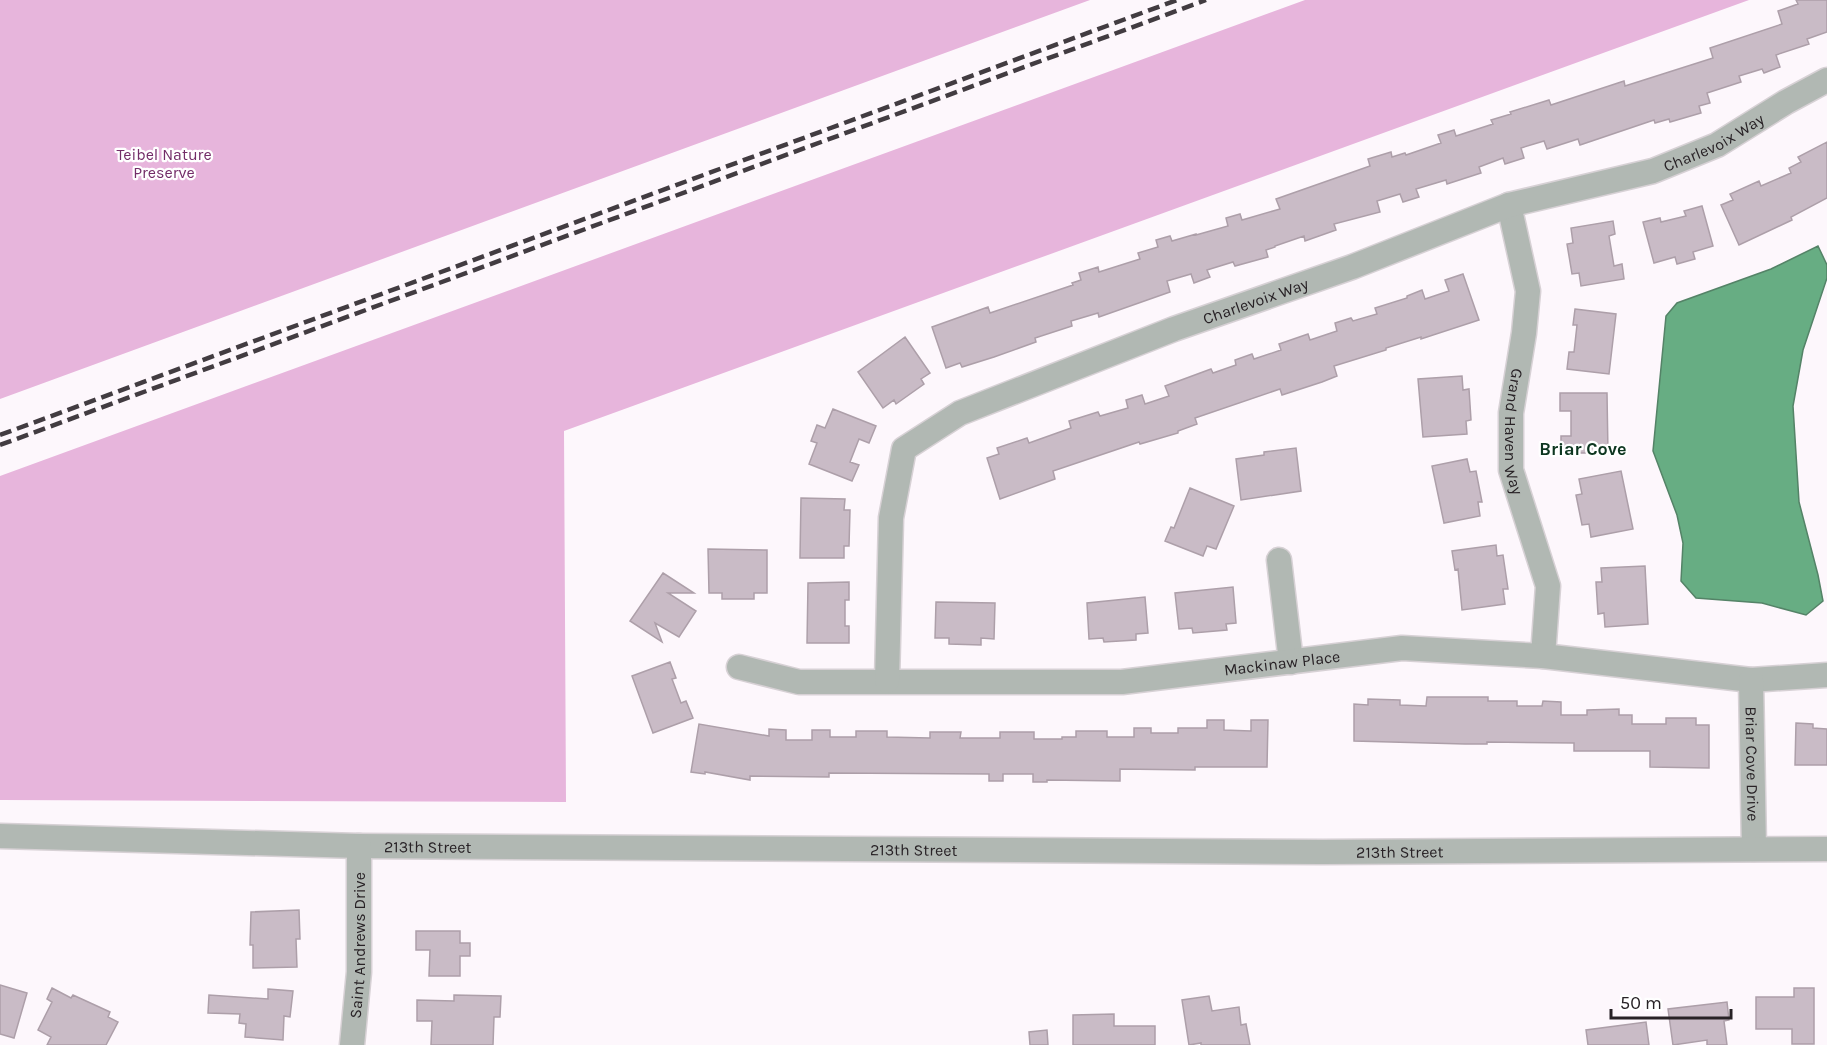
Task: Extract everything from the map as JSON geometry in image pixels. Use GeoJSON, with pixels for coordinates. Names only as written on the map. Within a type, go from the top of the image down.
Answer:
{"type":"FeatureCollection","features":[{"type":"Feature","properties":{"kind":"street","name":"Charlevoix Way"},"geometry":{"type":"LineString","coordinates":[[887,681],[891,518],[904,449],[960,413],[1174,329],[1352,267],[1509,205],[1653,171],[1717,145],[1786,102],[1827,80]]}},
{"type":"Feature","properties":{"kind":"street","name":"Grand Haven Way"},"geometry":{"type":"LineString","coordinates":[[1509,205],[1528,291],[1524,333],[1511,412],[1511,470],[1548,586],[1543,656]]}},
{"type":"Feature","properties":{"kind":"street"},"geometry":{"type":"LineString","coordinates":[[1279,560],[1291,662]]}},
{"type":"Feature","properties":{"kind":"street","name":"Mackinaw Place"},"geometry":{"type":"LineString","coordinates":[[739,667],[799,682],[1122,682],[1402,648],[1543,656],[1751,680],[1827,675]]}},
{"type":"Feature","properties":{"kind":"street","name":"Briar Cove Drive"},"geometry":{"type":"LineString","coordinates":[[1751,680],[1754,849]]}},
{"type":"Feature","properties":{"kind":"street","name":"213th Street"},"geometry":{"type":"LineString","coordinates":[[0,836],[359,846],[1323,852],[1827,849]]}},
{"type":"Feature","properties":{"kind":"street","name":"Saint Andrews Drive"},"geometry":{"type":"LineString","coordinates":[[352,1045],[359,972],[359,846]]}},
{"type":"Feature","properties":{"kind":"green space","name":"Teibel Nature Preserve"},"geometry":{"type":"Polygon","coordinates":[[[0,0],[1090,0],[0,399],[0,0]]]}},
{"type":"Feature","properties":{"kind":"green space"},"geometry":{"type":"Polygon","coordinates":[[[1305,0],[1749,0],[564,431],[566,802],[0,800],[0,476],[1305,0]]]}},
{"type":"Feature","properties":{"kind":"shaded area"},"geometry":{"type":"Polygon","coordinates":[[[1818,246],[1827,265],[1827,278],[1803,350],[1793,406],[1799,502],[1823,601],[1806,615],[1762,603],[1696,598],[1681,581],[1683,543],[1677,515],[1653,451],[1666,316],[1677,303],[1771,269],[1818,246]]]}},
{"type":"Feature","properties":{"kind":"building"},"geometry":{"type":"Polygon","coordinates":[[[1796,0],[1827,0],[1827,32],[1807,39],[1809,44],[1776,55],[1780,67],[1764,73],[1762,69],[1739,76],[1741,82],[1707,93],[1710,103],[1699,106],[1701,113],[1670,122],[1669,119],[1655,123],[1654,120],[1580,145],[1578,139],[1547,149],[1544,141],[1521,148],[1524,158],[1505,164],[1503,158],[1479,167],[1481,173],[1447,184],[1446,180],[1416,189],[1419,197],[1403,202],[1400,194],[1377,201],[1380,212],[1334,224],[1336,230],[1305,241],[1304,236],[1275,246],[1266,250],[1268,257],[1235,266],[1233,262],[1207,270],[1210,277],[1194,283],[1191,274],[1167,281],[1170,292],[1099,317],[1098,313],[1071,321],[1072,326],[1035,338],[1036,342],[994,357],[962,367],[960,363],[946,368],[932,327],[988,307],[990,313],[1073,285],[1072,283],[1081,280],[1079,273],[1098,267],[1099,272],[1140,259],[1138,253],[1158,247],[1156,240],[1170,236],[1172,241],[1228,226],[1226,218],[1240,214],[1242,220],[1280,209],[1276,199],[1370,166],[1368,159],[1391,152],[1392,157],[1405,153],[1406,155],[1441,143],[1438,135],[1454,130],[1456,136],[1493,124],[1491,120],[1511,114],[1510,112],[1549,100],[1551,105],[1624,81],[1625,86],[1713,58],[1710,48],[1782,24],[1778,11],[1798,4],[1796,0]]]}},
{"type":"Feature","properties":{"kind":"building"},"geometry":{"type":"Polygon","coordinates":[[[1827,142],[1827,198],[1791,217],[1792,220],[1739,245],[1721,205],[1733,200],[1730,194],[1759,181],[1761,186],[1791,173],[1789,168],[1801,162],[1798,157],[1827,142]]]}},
{"type":"Feature","properties":{"kind":"building"},"geometry":{"type":"Polygon","coordinates":[[[1702,206],[1713,246],[1693,252],[1695,259],[1677,264],[1675,257],[1654,263],[1643,222],[1660,218],[1661,222],[1686,216],[1684,211],[1702,206]]]}},
{"type":"Feature","properties":{"kind":"building"},"geometry":{"type":"Polygon","coordinates":[[[1613,221],[1615,234],[1609,236],[1614,266],[1622,264],[1624,279],[1581,286],[1579,273],[1572,274],[1567,244],[1573,243],[1571,228],[1613,221]]]}},
{"type":"Feature","properties":{"kind":"building"},"geometry":{"type":"Polygon","coordinates":[[[1463,274],[1479,320],[1334,366],[1337,376],[1322,382],[1282,395],[1280,389],[1195,418],[1197,424],[1178,431],[1178,433],[1140,444],[1139,442],[1053,471],[1055,479],[1000,499],[987,458],[999,454],[997,448],[1027,438],[1029,443],[1071,428],[1069,421],[1098,412],[1100,416],[1128,408],[1126,400],[1142,395],[1145,404],[1169,396],[1165,386],[1211,369],[1213,373],[1236,365],[1235,360],[1252,354],[1254,359],[1281,350],[1279,344],[1308,334],[1310,340],[1337,331],[1335,323],[1351,318],[1353,321],[1377,314],[1375,308],[1407,298],[1422,290],[1425,299],[1449,291],[1445,280],[1463,274]]]}},
{"type":"Feature","properties":{"kind":"building"},"geometry":{"type":"Polygon","coordinates":[[[1575,309],[1616,314],[1609,374],[1567,369],[1569,352],[1574,352],[1577,325],[1573,325],[1575,309]]]}},
{"type":"Feature","properties":{"kind":"building"},"geometry":{"type":"Polygon","coordinates":[[[905,337],[930,373],[921,379],[924,384],[896,404],[894,400],[883,408],[858,372],[905,337]]]}},
{"type":"Feature","properties":{"kind":"building"},"geometry":{"type":"Polygon","coordinates":[[[1462,376],[1463,390],[1469,389],[1471,420],[1466,421],[1467,434],[1423,437],[1418,379],[1462,376]]]}},
{"type":"Feature","properties":{"kind":"building"},"geometry":{"type":"Polygon","coordinates":[[[1560,393],[1607,393],[1608,453],[1561,453],[1561,436],[1571,436],[1571,411],[1560,411],[1560,393]]]}},
{"type":"Feature","properties":{"kind":"building"},"geometry":{"type":"Polygon","coordinates":[[[833,409],[876,426],[869,443],[859,439],[850,462],[859,465],[852,481],[809,464],[817,443],[811,441],[817,425],[825,428],[833,409]]]}},
{"type":"Feature","properties":{"kind":"building"},"geometry":{"type":"Polygon","coordinates":[[[1296,448],[1301,491],[1241,500],[1236,459],[1264,455],[1264,452],[1296,448]]]}},
{"type":"Feature","properties":{"kind":"building"},"geometry":{"type":"Polygon","coordinates":[[[1467,459],[1470,472],[1476,471],[1482,502],[1478,502],[1480,516],[1444,523],[1432,466],[1467,459]]]}},
{"type":"Feature","properties":{"kind":"building"},"geometry":{"type":"Polygon","coordinates":[[[1621,471],[1633,529],[1591,537],[1589,524],[1582,525],[1576,495],[1582,494],[1579,479],[1621,471]]]}},
{"type":"Feature","properties":{"kind":"building"},"geometry":{"type":"Polygon","coordinates":[[[1190,488],[1234,506],[1216,549],[1207,546],[1203,556],[1165,541],[1171,527],[1174,528],[1190,488]]]}},
{"type":"Feature","properties":{"kind":"building"},"geometry":{"type":"Polygon","coordinates":[[[801,498],[845,499],[844,510],[850,510],[849,546],[844,546],[844,558],[800,558],[801,498]]]}},
{"type":"Feature","properties":{"kind":"building"},"geometry":{"type":"Polygon","coordinates":[[[1496,545],[1497,556],[1503,555],[1508,589],[1503,589],[1505,604],[1462,610],[1458,569],[1455,570],[1452,551],[1496,545]]]}},
{"type":"Feature","properties":{"kind":"building"},"geometry":{"type":"Polygon","coordinates":[[[708,549],[767,550],[767,593],[754,593],[754,599],[722,599],[722,593],[709,593],[708,549]]]}},
{"type":"Feature","properties":{"kind":"building"},"geometry":{"type":"Polygon","coordinates":[[[1645,566],[1648,624],[1605,627],[1604,613],[1598,614],[1596,582],[1602,582],[1601,568],[1645,566]]]}},
{"type":"Feature","properties":{"kind":"building"},"geometry":{"type":"Polygon","coordinates":[[[663,573],[694,593],[668,593],[696,611],[679,637],[655,623],[662,642],[630,621],[663,573]]]}},
{"type":"Feature","properties":{"kind":"building"},"geometry":{"type":"Polygon","coordinates":[[[849,582],[849,600],[845,600],[845,626],[849,626],[849,643],[807,643],[808,583],[849,582]]]}},
{"type":"Feature","properties":{"kind":"building"},"geometry":{"type":"Polygon","coordinates":[[[1233,587],[1236,623],[1226,624],[1227,630],[1193,633],[1192,628],[1179,629],[1175,593],[1233,587]]]}},
{"type":"Feature","properties":{"kind":"building"},"geometry":{"type":"Polygon","coordinates":[[[1145,597],[1148,633],[1136,634],[1136,640],[1104,642],[1103,638],[1089,639],[1087,603],[1145,597]]]}},
{"type":"Feature","properties":{"kind":"building"},"geometry":{"type":"Polygon","coordinates":[[[936,602],[995,603],[994,639],[981,638],[981,645],[949,644],[949,638],[935,638],[936,602]]]}},
{"type":"Feature","properties":{"kind":"building"},"geometry":{"type":"Polygon","coordinates":[[[670,662],[676,678],[672,679],[681,703],[686,701],[693,718],[653,733],[632,676],[670,662]]]}},
{"type":"Feature","properties":{"kind":"building"},"geometry":{"type":"Polygon","coordinates":[[[1427,697],[1488,697],[1488,701],[1517,701],[1517,706],[1542,706],[1543,701],[1561,702],[1561,715],[1587,715],[1587,710],[1619,709],[1619,715],[1632,715],[1632,724],[1666,724],[1666,718],[1696,718],[1696,725],[1709,725],[1709,768],[1650,767],[1650,751],[1574,751],[1574,743],[1465,744],[1354,741],[1354,704],[1368,705],[1368,699],[1400,700],[1400,705],[1426,706],[1427,697]]]}},
{"type":"Feature","properties":{"kind":"building"},"geometry":{"type":"Polygon","coordinates":[[[1207,720],[1224,720],[1224,730],[1251,731],[1251,720],[1268,720],[1267,767],[1195,767],[1195,770],[1120,769],[1120,781],[1047,780],[1047,782],[1033,782],[1033,774],[1003,774],[1003,781],[989,781],[989,774],[829,773],[829,777],[750,776],[750,780],[705,772],[705,774],[691,772],[699,724],[769,736],[769,729],[786,730],[786,740],[812,740],[812,730],[830,730],[830,737],[856,737],[856,731],[887,731],[887,737],[930,738],[930,732],[961,732],[960,738],[1000,738],[1000,732],[1034,732],[1034,739],[1062,739],[1062,737],[1076,737],[1076,731],[1107,731],[1107,737],[1134,737],[1134,728],[1151,728],[1151,733],[1178,733],[1178,728],[1207,728],[1207,720]]]}},
{"type":"Feature","properties":{"kind":"building"},"geometry":{"type":"Polygon","coordinates":[[[1796,723],[1813,724],[1813,728],[1827,729],[1827,765],[1795,765],[1796,723]]]}},
{"type":"Feature","properties":{"kind":"building"},"geometry":{"type":"Polygon","coordinates":[[[299,910],[300,939],[296,939],[297,967],[253,968],[253,945],[250,945],[251,912],[299,910]]]}},
{"type":"Feature","properties":{"kind":"building"},"geometry":{"type":"Polygon","coordinates":[[[416,931],[460,931],[460,943],[470,943],[470,956],[460,956],[460,976],[429,976],[430,950],[416,950],[416,931]]]}},
{"type":"Feature","properties":{"kind":"building"},"geometry":{"type":"Polygon","coordinates":[[[0,985],[27,993],[14,1038],[0,1034],[0,985]]]}},
{"type":"Feature","properties":{"kind":"building"},"geometry":{"type":"Polygon","coordinates":[[[52,988],[71,998],[73,995],[110,1012],[108,1017],[118,1022],[106,1045],[47,1045],[51,1037],[38,1030],[52,1002],[47,999],[52,988]]]}},
{"type":"Feature","properties":{"kind":"building"},"geometry":{"type":"Polygon","coordinates":[[[1794,988],[1814,988],[1814,1044],[1792,1044],[1792,1029],[1756,1029],[1756,997],[1794,997],[1794,988]]]}},
{"type":"Feature","properties":{"kind":"building"},"geometry":{"type":"Polygon","coordinates":[[[268,989],[293,991],[290,1017],[284,1016],[283,1040],[245,1037],[246,1024],[239,1023],[240,1014],[208,1013],[209,995],[268,999],[268,989]]]}},
{"type":"Feature","properties":{"kind":"building"},"geometry":{"type":"Polygon","coordinates":[[[454,995],[501,996],[500,1017],[494,1017],[493,1045],[431,1045],[432,1021],[417,1021],[417,1000],[454,1001],[454,995]]]}},
{"type":"Feature","properties":{"kind":"building"},"geometry":{"type":"Polygon","coordinates":[[[1209,996],[1212,1011],[1239,1007],[1241,1025],[1246,1024],[1250,1045],[1201,1045],[1201,1043],[1189,1045],[1182,1000],[1209,996]]]}},
{"type":"Feature","properties":{"kind":"building"},"geometry":{"type":"Polygon","coordinates":[[[1727,1002],[1729,1020],[1724,1021],[1727,1045],[1707,1045],[1707,1040],[1673,1045],[1668,1009],[1727,1002]]]}},
{"type":"Feature","properties":{"kind":"building"},"geometry":{"type":"Polygon","coordinates":[[[1114,1014],[1114,1026],[1155,1026],[1155,1045],[1073,1045],[1073,1015],[1114,1014]]]}},
{"type":"Feature","properties":{"kind":"building"},"geometry":{"type":"Polygon","coordinates":[[[1646,1022],[1649,1045],[1588,1045],[1586,1030],[1646,1022]]]}},
{"type":"Feature","properties":{"kind":"building"},"geometry":{"type":"Polygon","coordinates":[[[1047,1030],[1048,1045],[1030,1045],[1029,1032],[1047,1030]]]}},
{"type":"Feature","properties":{"kind":"railway"},"geometry":{"type":"LineString","coordinates":[[0,435],[1177,0]]}},
{"type":"Feature","properties":{"kind":"railway"},"geometry":{"type":"LineString","coordinates":[[0,445],[1206,0]]}},
{"type":"Feature","properties":{"kind":"district","name":"Briar Cove"},"geometry":{"type":"Point","coordinates":[1583,449]}}]}
